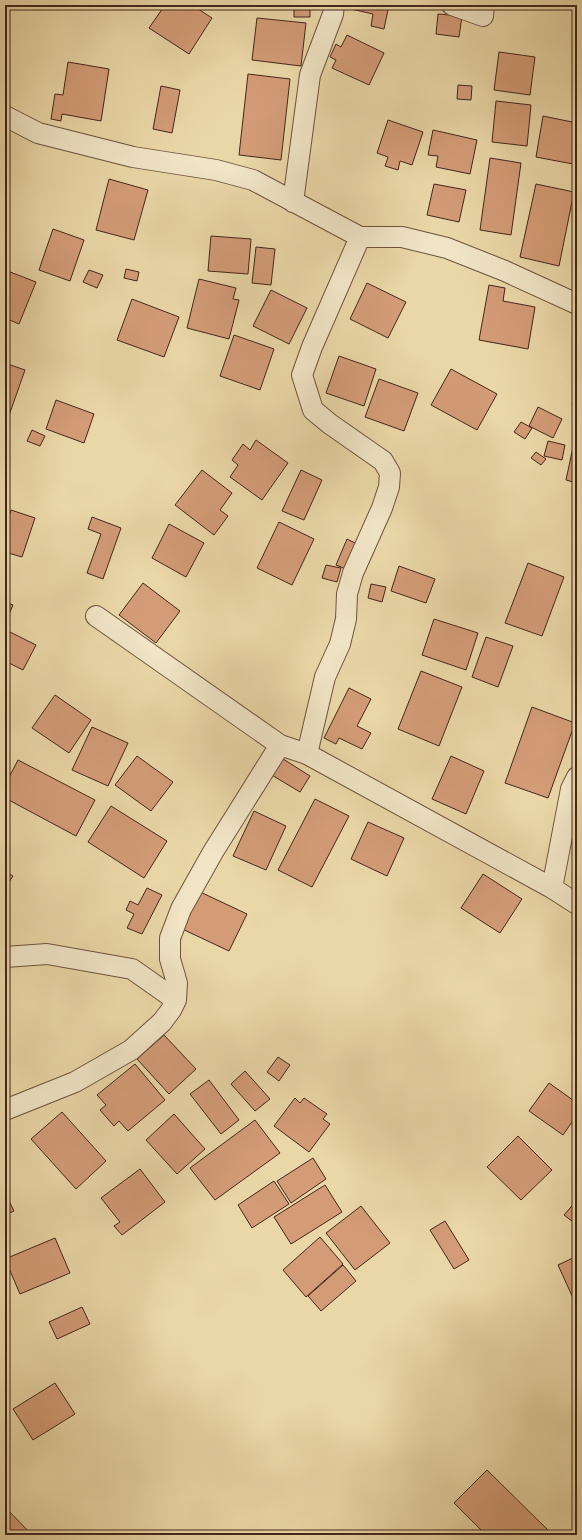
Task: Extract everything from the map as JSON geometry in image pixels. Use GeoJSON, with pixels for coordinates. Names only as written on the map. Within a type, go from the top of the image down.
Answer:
{"type":"FeatureCollection","features":[{"type":"Feature","properties":{"kind":"street"},"geometry":{"type":"LineString","coordinates":[[293,202],[310,75],[333,14],[334,5]]}},
{"type":"Feature","properties":{"kind":"street"},"geometry":{"type":"LineString","coordinates":[[452,5],[483,16],[484,5]]}},
{"type":"Feature","properties":{"kind":"street"},"geometry":{"type":"LineString","coordinates":[[5,116],[45,135],[132,157],[216,170],[253,180],[360,237],[402,237],[447,248],[505,271],[577,304]]}},
{"type":"Feature","properties":{"kind":"street"},"geometry":{"type":"LineString","coordinates":[[307,754],[325,677],[340,644],[346,619],[347,594],[353,573],[382,508],[389,487],[390,473],[383,461],[330,424],[313,410],[302,375],[312,347],[360,237]]}},
{"type":"Feature","properties":{"kind":"street"},"geometry":{"type":"LineString","coordinates":[[96,616],[280,745],[307,754],[552,888],[577,904]]}},
{"type":"Feature","properties":{"kind":"street"},"geometry":{"type":"LineString","coordinates":[[5,1110],[75,1082],[131,1050],[162,1022],[176,1000],[177,983],[170,959],[170,938],[181,909],[213,852],[280,745]]}},
{"type":"Feature","properties":{"kind":"street"},"geometry":{"type":"LineString","coordinates":[[552,888],[571,788],[577,777]]}},
{"type":"Feature","properties":{"kind":"street"},"geometry":{"type":"LineString","coordinates":[[5,957],[47,954],[132,969],[176,1000]]}},
{"type":"Feature","properties":{"kind":"building"},"geometry":{"type":"Polygon","coordinates":[[[69,5],[80,5],[77,9],[69,5]]]}},
{"type":"Feature","properties":{"kind":"building"},"geometry":{"type":"Polygon","coordinates":[[[165,5],[192,5],[212,18],[189,54],[149,28],[165,5]]]}},
{"type":"Feature","properties":{"kind":"building"},"geometry":{"type":"Polygon","coordinates":[[[268,5],[278,5],[277,8],[268,5]]]}},
{"type":"Feature","properties":{"kind":"building"},"geometry":{"type":"Polygon","coordinates":[[[294,5],[310,5],[310,17],[294,17],[294,5]]]}},
{"type":"Feature","properties":{"kind":"building"},"geometry":{"type":"Polygon","coordinates":[[[352,5],[389,5],[384,29],[371,26],[373,14],[351,9],[352,5]]]}},
{"type":"Feature","properties":{"kind":"building"},"geometry":{"type":"Polygon","coordinates":[[[438,14],[462,16],[459,37],[436,34],[438,14]]]}},
{"type":"Feature","properties":{"kind":"building"},"geometry":{"type":"Polygon","coordinates":[[[257,18],[306,23],[301,66],[252,60],[257,18]]]}},
{"type":"Feature","properties":{"kind":"building"},"geometry":{"type":"Polygon","coordinates":[[[347,35],[384,53],[369,85],[332,68],[336,60],[330,57],[336,44],[341,47],[347,35]]]}},
{"type":"Feature","properties":{"kind":"building"},"geometry":{"type":"Polygon","coordinates":[[[499,52],[535,57],[530,95],[494,90],[499,52]]]}},
{"type":"Feature","properties":{"kind":"building"},"geometry":{"type":"Polygon","coordinates":[[[68,62],[109,69],[101,121],[62,114],[61,121],[51,119],[55,94],[63,95],[68,62]]]}},
{"type":"Feature","properties":{"kind":"building"},"geometry":{"type":"Polygon","coordinates":[[[248,74],[290,79],[281,160],[239,155],[248,74]]]}},
{"type":"Feature","properties":{"kind":"building"},"geometry":{"type":"Polygon","coordinates":[[[458,85],[472,86],[471,100],[457,99],[458,85]]]}},
{"type":"Feature","properties":{"kind":"building"},"geometry":{"type":"Polygon","coordinates":[[[161,86],[180,90],[172,133],[153,129],[161,86]]]}},
{"type":"Feature","properties":{"kind":"building"},"geometry":{"type":"Polygon","coordinates":[[[496,101],[531,105],[527,146],[492,142],[496,101]]]}},
{"type":"Feature","properties":{"kind":"building"},"geometry":{"type":"Polygon","coordinates":[[[543,116],[577,123],[577,142],[573,164],[536,157],[543,116]]]}},
{"type":"Feature","properties":{"kind":"building"},"geometry":{"type":"Polygon","coordinates":[[[388,120],[423,132],[412,165],[400,161],[398,170],[385,166],[388,157],[377,153],[388,120]]]}},
{"type":"Feature","properties":{"kind":"building"},"geometry":{"type":"Polygon","coordinates":[[[433,130],[477,140],[470,174],[436,167],[438,156],[428,155],[433,130]]]}},
{"type":"Feature","properties":{"kind":"building"},"geometry":{"type":"Polygon","coordinates":[[[490,158],[521,163],[511,235],[480,230],[490,158]]]}},
{"type":"Feature","properties":{"kind":"building"},"geometry":{"type":"Polygon","coordinates":[[[109,179],[148,190],[134,240],[96,230],[109,179]]]}},
{"type":"Feature","properties":{"kind":"building"},"geometry":{"type":"Polygon","coordinates":[[[434,184],[466,190],[459,222],[427,215],[434,184]]]}},
{"type":"Feature","properties":{"kind":"building"},"geometry":{"type":"Polygon","coordinates":[[[536,184],[574,192],[559,266],[520,257],[536,184]]]}},
{"type":"Feature","properties":{"kind":"building"},"geometry":{"type":"Polygon","coordinates":[[[53,229],[84,240],[70,281],[39,270],[53,229]]]}},
{"type":"Feature","properties":{"kind":"building"},"geometry":{"type":"Polygon","coordinates":[[[211,236],[251,239],[248,274],[208,271],[211,236]]]}},
{"type":"Feature","properties":{"kind":"building"},"geometry":{"type":"Polygon","coordinates":[[[256,247],[275,249],[271,285],[252,283],[256,247]]]}},
{"type":"Feature","properties":{"kind":"building"},"geometry":{"type":"Polygon","coordinates":[[[126,269],[139,272],[137,281],[124,278],[126,269]]]}},
{"type":"Feature","properties":{"kind":"building"},"geometry":{"type":"Polygon","coordinates":[[[5,270],[36,282],[19,324],[5,318],[5,270]]]}},
{"type":"Feature","properties":{"kind":"building"},"geometry":{"type":"Polygon","coordinates":[[[89,270],[103,275],[97,288],[83,282],[89,270]]]}},
{"type":"Feature","properties":{"kind":"building"},"geometry":{"type":"Polygon","coordinates":[[[199,279],[236,288],[233,299],[239,300],[229,339],[187,328],[199,279]]]}},
{"type":"Feature","properties":{"kind":"building"},"geometry":{"type":"Polygon","coordinates":[[[367,283],[406,302],[388,338],[350,319],[367,283]]]}},
{"type":"Feature","properties":{"kind":"building"},"geometry":{"type":"Polygon","coordinates":[[[489,285],[505,288],[503,301],[535,307],[528,349],[479,340],[489,285]]]}},
{"type":"Feature","properties":{"kind":"building"},"geometry":{"type":"Polygon","coordinates":[[[271,290],[307,308],[289,344],[253,326],[271,290]]]}},
{"type":"Feature","properties":{"kind":"building"},"geometry":{"type":"Polygon","coordinates":[[[132,299],[179,317],[164,357],[117,340],[132,299]]]}},
{"type":"Feature","properties":{"kind":"building"},"geometry":{"type":"Polygon","coordinates":[[[234,335],[274,349],[260,390],[220,376],[234,335]]]}},
{"type":"Feature","properties":{"kind":"building"},"geometry":{"type":"Polygon","coordinates":[[[339,356],[376,369],[364,406],[326,393],[339,356]]]}},
{"type":"Feature","properties":{"kind":"building"},"geometry":{"type":"Polygon","coordinates":[[[5,363],[25,370],[6,424],[5,424],[5,363]]]}},
{"type":"Feature","properties":{"kind":"building"},"geometry":{"type":"Polygon","coordinates":[[[451,369],[497,394],[477,430],[431,405],[451,369]]]}},
{"type":"Feature","properties":{"kind":"building"},"geometry":{"type":"Polygon","coordinates":[[[379,379],[418,393],[404,431],[365,417],[379,379]]]}},
{"type":"Feature","properties":{"kind":"building"},"geometry":{"type":"Polygon","coordinates":[[[577,387],[577,406],[572,405],[577,387]]]}},
{"type":"Feature","properties":{"kind":"building"},"geometry":{"type":"Polygon","coordinates":[[[56,400],[94,414],[84,443],[46,429],[56,400]]]}},
{"type":"Feature","properties":{"kind":"building"},"geometry":{"type":"Polygon","coordinates":[[[538,407],[562,419],[553,438],[529,426],[538,407]]]}},
{"type":"Feature","properties":{"kind":"building"},"geometry":{"type":"Polygon","coordinates":[[[521,422],[532,428],[525,439],[514,432],[521,422]]]}},
{"type":"Feature","properties":{"kind":"building"},"geometry":{"type":"Polygon","coordinates":[[[32,430],[45,436],[40,446],[27,441],[32,430]]]}},
{"type":"Feature","properties":{"kind":"building"},"geometry":{"type":"Polygon","coordinates":[[[576,433],[577,434],[577,483],[566,480],[576,433]]]}},
{"type":"Feature","properties":{"kind":"building"},"geometry":{"type":"Polygon","coordinates":[[[256,440],[288,463],[262,500],[230,477],[238,465],[232,460],[243,444],[250,450],[256,440]]]}},
{"type":"Feature","properties":{"kind":"building"},"geometry":{"type":"Polygon","coordinates":[[[548,441],[565,445],[562,460],[544,456],[548,441]]]}},
{"type":"Feature","properties":{"kind":"building"},"geometry":{"type":"Polygon","coordinates":[[[536,452],[546,459],[541,465],[531,458],[536,452]]]}},
{"type":"Feature","properties":{"kind":"building"},"geometry":{"type":"Polygon","coordinates":[[[202,470],[232,493],[220,510],[228,516],[214,535],[175,505],[202,470]]]}},
{"type":"Feature","properties":{"kind":"building"},"geometry":{"type":"Polygon","coordinates":[[[301,470],[322,480],[304,520],[282,511],[301,470]]]}},
{"type":"Feature","properties":{"kind":"building"},"geometry":{"type":"Polygon","coordinates":[[[11,510],[35,518],[22,557],[5,552],[5,529],[11,510]]]}},
{"type":"Feature","properties":{"kind":"building"},"geometry":{"type":"Polygon","coordinates":[[[92,517],[121,528],[103,579],[87,573],[101,534],[88,529],[92,517]]]}},
{"type":"Feature","properties":{"kind":"building"},"geometry":{"type":"Polygon","coordinates":[[[279,522],[314,539],[292,585],[257,568],[279,522]]]}},
{"type":"Feature","properties":{"kind":"building"},"geometry":{"type":"Polygon","coordinates":[[[169,524],[204,543],[186,577],[152,558],[169,524]]]}},
{"type":"Feature","properties":{"kind":"building"},"geometry":{"type":"Polygon","coordinates":[[[347,539],[361,546],[351,571],[336,565],[347,539]]]}},
{"type":"Feature","properties":{"kind":"building"},"geometry":{"type":"Polygon","coordinates":[[[528,563],[564,577],[542,636],[505,623],[528,563]]]}},
{"type":"Feature","properties":{"kind":"building"},"geometry":{"type":"Polygon","coordinates":[[[326,565],[341,568],[337,582],[322,578],[326,565]]]}},
{"type":"Feature","properties":{"kind":"building"},"geometry":{"type":"Polygon","coordinates":[[[399,566],[435,579],[426,603],[391,591],[399,566]]]}},
{"type":"Feature","properties":{"kind":"building"},"geometry":{"type":"Polygon","coordinates":[[[143,583],[180,611],[156,643],[119,615],[143,583]]]}},
{"type":"Feature","properties":{"kind":"building"},"geometry":{"type":"Polygon","coordinates":[[[371,584],[386,587],[382,602],[368,598],[371,584]]]}},
{"type":"Feature","properties":{"kind":"building"},"geometry":{"type":"Polygon","coordinates":[[[5,602],[13,605],[5,624],[5,602]]]}},
{"type":"Feature","properties":{"kind":"building"},"geometry":{"type":"Polygon","coordinates":[[[434,619],[478,633],[466,670],[422,655],[434,619]]]}},
{"type":"Feature","properties":{"kind":"building"},"geometry":{"type":"Polygon","coordinates":[[[6,630],[36,645],[23,670],[5,661],[6,630]]]}},
{"type":"Feature","properties":{"kind":"building"},"geometry":{"type":"Polygon","coordinates":[[[486,637],[513,646],[498,687],[472,677],[486,637]]]}},
{"type":"Feature","properties":{"kind":"building"},"geometry":{"type":"Polygon","coordinates":[[[421,671],[462,687],[439,746],[398,729],[421,671]]]}},
{"type":"Feature","properties":{"kind":"building"},"geometry":{"type":"Polygon","coordinates":[[[349,688],[371,699],[357,726],[371,733],[362,749],[339,738],[336,744],[324,738],[349,688]]]}},
{"type":"Feature","properties":{"kind":"building"},"geometry":{"type":"Polygon","coordinates":[[[55,695],[91,720],[69,753],[32,728],[55,695]]]}},
{"type":"Feature","properties":{"kind":"building"},"geometry":{"type":"Polygon","coordinates":[[[532,707],[575,723],[548,798],[505,783],[532,707]]]}},
{"type":"Feature","properties":{"kind":"building"},"geometry":{"type":"Polygon","coordinates":[[[92,727],[128,743],[108,786],[72,770],[92,727]]]}},
{"type":"Feature","properties":{"kind":"building"},"geometry":{"type":"Polygon","coordinates":[[[137,756],[173,782],[151,811],[115,785],[137,756]]]}},
{"type":"Feature","properties":{"kind":"building"},"geometry":{"type":"Polygon","coordinates":[[[451,756],[484,771],[466,814],[432,799],[451,756]]]}},
{"type":"Feature","properties":{"kind":"building"},"geometry":{"type":"Polygon","coordinates":[[[280,757],[310,776],[300,792],[270,774],[280,757]]]}},
{"type":"Feature","properties":{"kind":"building"},"geometry":{"type":"Polygon","coordinates":[[[18,760],[95,800],[76,836],[5,798],[5,785],[18,760]]]}},
{"type":"Feature","properties":{"kind":"building"},"geometry":{"type":"Polygon","coordinates":[[[315,799],[349,816],[312,887],[278,870],[315,799]]]}},
{"type":"Feature","properties":{"kind":"building"},"geometry":{"type":"Polygon","coordinates":[[[111,806],[167,841],[144,878],[88,842],[111,806]]]}},
{"type":"Feature","properties":{"kind":"building"},"geometry":{"type":"Polygon","coordinates":[[[254,811],[286,826],[266,870],[233,856],[254,811]]]}},
{"type":"Feature","properties":{"kind":"building"},"geometry":{"type":"Polygon","coordinates":[[[368,822],[404,838],[387,876],[351,859],[368,822]]]}},
{"type":"Feature","properties":{"kind":"building"},"geometry":{"type":"Polygon","coordinates":[[[5,871],[13,876],[5,888],[5,871]]]}},
{"type":"Feature","properties":{"kind":"building"},"geometry":{"type":"Polygon","coordinates":[[[483,874],[522,899],[500,933],[461,908],[483,874]]]}},
{"type":"Feature","properties":{"kind":"building"},"geometry":{"type":"Polygon","coordinates":[[[147,888],[162,895],[142,934],[127,928],[134,914],[126,910],[130,901],[138,905],[147,888]]]}},
{"type":"Feature","properties":{"kind":"building"},"geometry":{"type":"Polygon","coordinates":[[[196,890],[247,914],[229,951],[178,927],[196,890]]]}},
{"type":"Feature","properties":{"kind":"building"},"geometry":{"type":"Polygon","coordinates":[[[164,1035],[196,1069],[169,1094],[137,1059],[164,1035]]]}},
{"type":"Feature","properties":{"kind":"building"},"geometry":{"type":"Polygon","coordinates":[[[278,1057],[290,1065],[279,1081],[267,1072],[278,1057]]]}},
{"type":"Feature","properties":{"kind":"building"},"geometry":{"type":"Polygon","coordinates":[[[135,1064],[165,1100],[128,1131],[119,1121],[114,1126],[100,1110],[106,1105],[97,1095],[135,1064]]]}},
{"type":"Feature","properties":{"kind":"building"},"geometry":{"type":"Polygon","coordinates":[[[245,1071],[270,1099],[255,1111],[231,1084],[245,1071]]]}},
{"type":"Feature","properties":{"kind":"building"},"geometry":{"type":"Polygon","coordinates":[[[209,1080],[239,1120],[221,1134],[190,1094],[209,1080]]]}},
{"type":"Feature","properties":{"kind":"building"},"geometry":{"type":"Polygon","coordinates":[[[549,1083],[577,1103],[577,1115],[563,1135],[529,1111],[549,1083]]]}},
{"type":"Feature","properties":{"kind":"building"},"geometry":{"type":"Polygon","coordinates":[[[295,1098],[300,1103],[304,1098],[327,1114],[323,1119],[330,1124],[309,1152],[274,1126],[295,1098]]]}},
{"type":"Feature","properties":{"kind":"building"},"geometry":{"type":"Polygon","coordinates":[[[62,1112],[106,1161],[76,1189],[31,1139],[62,1112]]]}},
{"type":"Feature","properties":{"kind":"building"},"geometry":{"type":"Polygon","coordinates":[[[174,1114],[205,1149],[177,1174],[146,1140],[174,1114]]]}},
{"type":"Feature","properties":{"kind":"building"},"geometry":{"type":"Polygon","coordinates":[[[255,1120],[280,1153],[215,1200],[190,1168],[255,1120]]]}},
{"type":"Feature","properties":{"kind":"building"},"geometry":{"type":"Polygon","coordinates":[[[518,1136],[552,1170],[521,1200],[487,1167],[518,1136]]]}},
{"type":"Feature","properties":{"kind":"building"},"geometry":{"type":"Polygon","coordinates":[[[313,1158],[326,1179],[291,1203],[277,1181],[313,1158]]]}},
{"type":"Feature","properties":{"kind":"building"},"geometry":{"type":"Polygon","coordinates":[[[140,1169],[165,1202],[122,1235],[114,1226],[120,1222],[101,1198],[140,1169]]]}},
{"type":"Feature","properties":{"kind":"building"},"geometry":{"type":"Polygon","coordinates":[[[274,1181],[289,1204],[252,1228],[238,1205],[274,1181]]]}},
{"type":"Feature","properties":{"kind":"building"},"geometry":{"type":"Polygon","coordinates":[[[325,1185],[342,1212],[291,1244],[274,1217],[325,1185]]]}},
{"type":"Feature","properties":{"kind":"building"},"geometry":{"type":"Polygon","coordinates":[[[5,1193],[14,1211],[5,1215],[5,1193]]]}},
{"type":"Feature","properties":{"kind":"building"},"geometry":{"type":"Polygon","coordinates":[[[577,1200],[577,1225],[564,1215],[577,1200]]]}},
{"type":"Feature","properties":{"kind":"building"},"geometry":{"type":"Polygon","coordinates":[[[361,1206],[390,1243],[355,1270],[326,1233],[361,1206]]]}},
{"type":"Feature","properties":{"kind":"building"},"geometry":{"type":"Polygon","coordinates":[[[445,1221],[469,1260],[454,1269],[430,1230],[445,1221]]]}},
{"type":"Feature","properties":{"kind":"building"},"geometry":{"type":"Polygon","coordinates":[[[320,1237],[343,1264],[306,1297],[283,1270],[320,1237]]]}},
{"type":"Feature","properties":{"kind":"building"},"geometry":{"type":"Polygon","coordinates":[[[55,1238],[70,1273],[20,1294],[5,1259],[55,1238]]]}},
{"type":"Feature","properties":{"kind":"building"},"geometry":{"type":"Polygon","coordinates":[[[577,1256],[577,1296],[573,1298],[558,1265],[577,1256]]]}},
{"type":"Feature","properties":{"kind":"building"},"geometry":{"type":"Polygon","coordinates":[[[343,1265],[356,1281],[321,1311],[308,1296],[343,1265]]]}},
{"type":"Feature","properties":{"kind":"building"},"geometry":{"type":"Polygon","coordinates":[[[82,1307],[90,1324],[57,1339],[49,1322],[82,1307]]]}},
{"type":"Feature","properties":{"kind":"building"},"geometry":{"type":"Polygon","coordinates":[[[55,1383],[75,1414],[33,1440],[13,1409],[55,1383]]]}},
{"type":"Feature","properties":{"kind":"building"},"geometry":{"type":"Polygon","coordinates":[[[487,1470],[549,1531],[545,1535],[486,1535],[454,1503],[487,1470]]]}},
{"type":"Feature","properties":{"kind":"building"},"geometry":{"type":"Polygon","coordinates":[[[5,1507],[32,1535],[5,1535],[5,1507]]]}}]}
